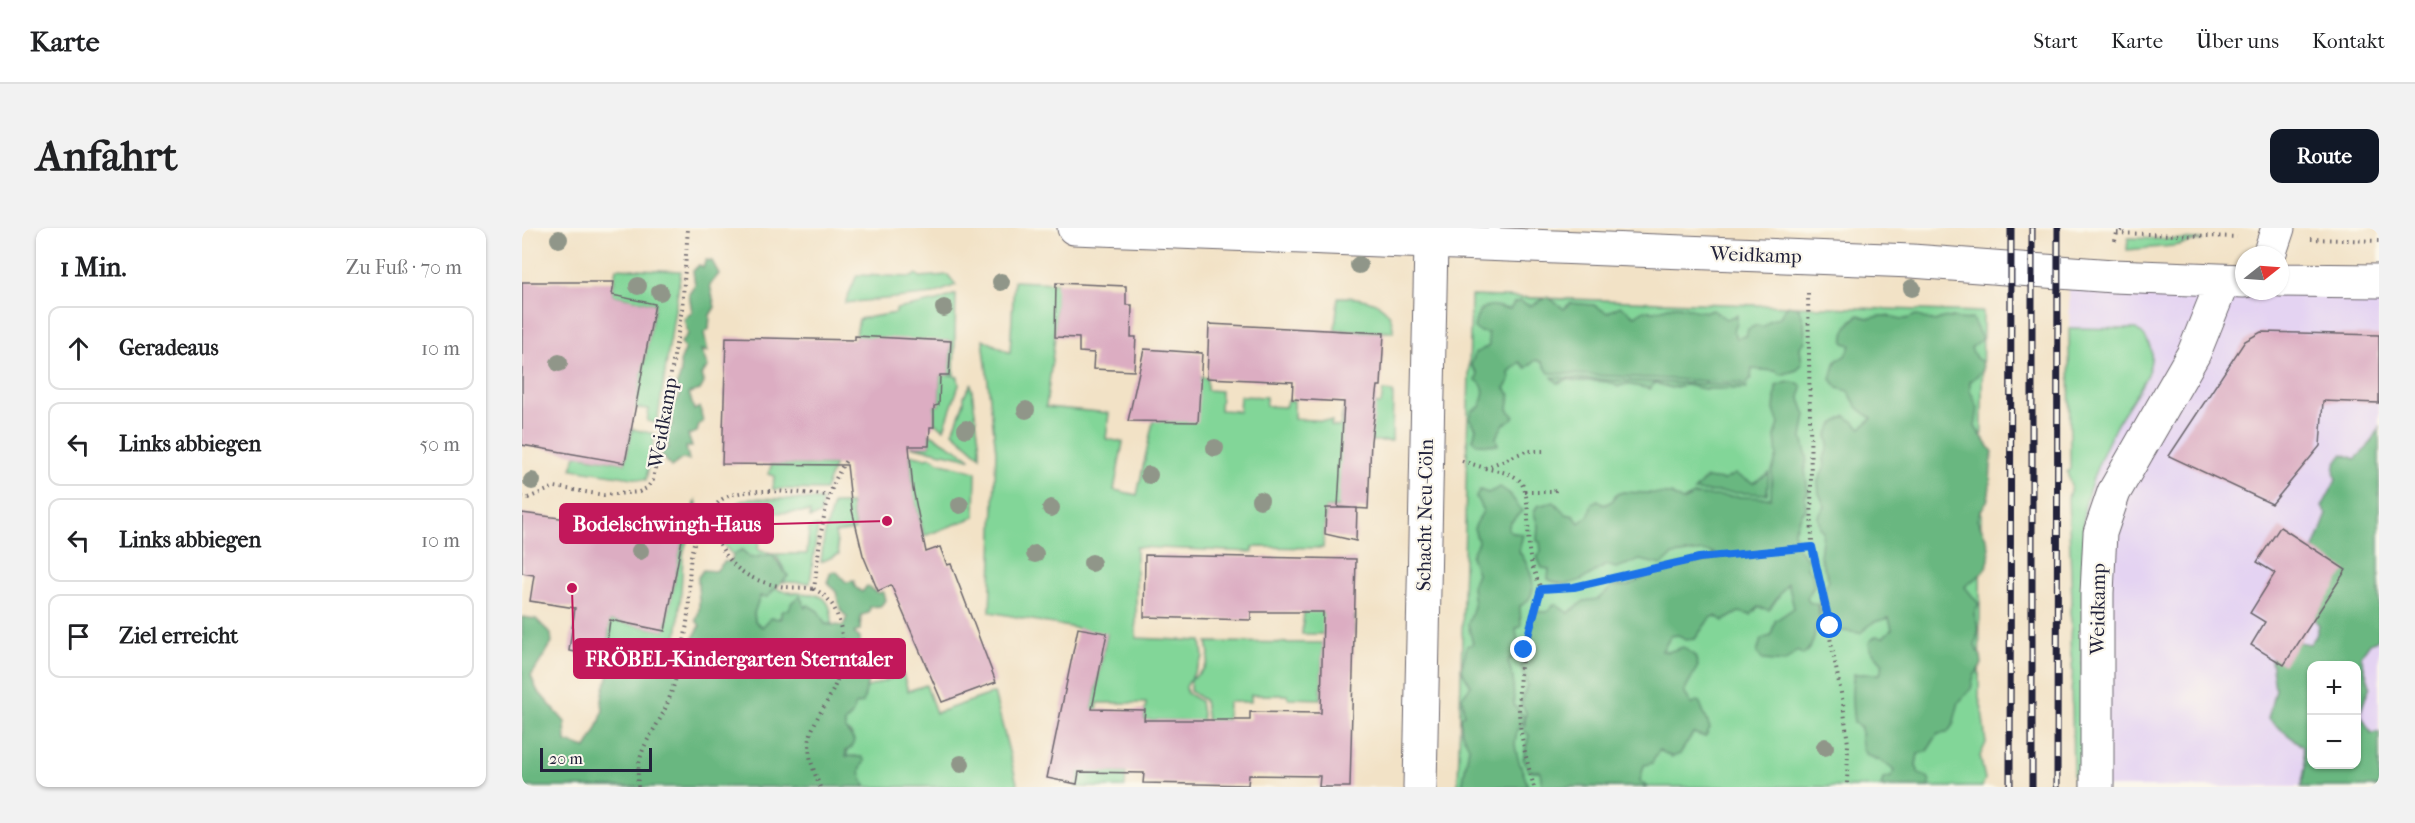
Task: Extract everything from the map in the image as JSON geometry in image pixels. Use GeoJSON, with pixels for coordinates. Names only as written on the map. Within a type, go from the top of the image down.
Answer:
{"type":"FeatureCollection","features":[{"type":"Feature","properties":{"kind":"street","name":"Weidkamp"},"geometry":{"type":"LineString","coordinates":[[1074,228],[1323,234],[1431,243],[1476,236],[2234,281],[2114,492],[2100,533],[2097,594],[2097,787]]}},
{"type":"Feature","properties":{"kind":"street"},"geometry":{"type":"LineString","coordinates":[[2272,246],[2278,228]]}},
{"type":"Feature","properties":{"kind":"street","name":"Schacht Neu-Cöln"},"geometry":{"type":"LineString","coordinates":[[1420,787],[1431,243]]}},
{"type":"Feature","properties":{"kind":"street"},"geometry":{"type":"LineString","coordinates":[[2289,280],[2379,281]]}},
{"type":"Feature","properties":{"kind":"path","name":"Weidkamp"},"geometry":{"type":"LineString","coordinates":[[522,497],[528,498],[555,487],[604,495],[639,492],[647,488],[653,480],[682,309],[688,228]]}},
{"type":"Feature","properties":{"kind":"path"},"geometry":{"type":"LineString","coordinates":[[1807,257],[1812,547],[1844,703],[1848,787]]}},
{"type":"Feature","properties":{"kind":"path"},"geometry":{"type":"LineString","coordinates":[[1427,450],[1512,475],[1520,481],[1525,492],[1531,566],[1541,589],[1528,629],[1519,690],[1521,732],[1534,787]]}},
{"type":"Feature","properties":{"kind":"path"},"geometry":{"type":"LineString","coordinates":[[1485,468],[1526,451],[1546,451]]}},
{"type":"Feature","properties":{"kind":"path"},"geometry":{"type":"LineString","coordinates":[[814,589],[822,524],[829,495],[847,459]]}},
{"type":"Feature","properties":{"kind":"path"},"geometry":{"type":"LineString","coordinates":[[1525,492],[1554,492],[1557,488]]}},
{"type":"Feature","properties":{"kind":"path"},"geometry":{"type":"LineString","coordinates":[[638,787],[638,763],[641,751],[668,702],[675,681],[688,611],[690,555],[693,541],[709,516],[724,498],[744,492],[829,495]]}},
{"type":"Feature","properties":{"kind":"path"},"geometry":{"type":"LineString","coordinates":[[709,516],[719,547],[734,566],[767,582],[787,587],[814,589],[830,600],[836,611],[844,657],[832,692],[818,716],[810,737],[811,763],[820,787]]}},
{"type":"Feature","properties":{"kind":"path"},"geometry":{"type":"LineString","coordinates":[[1541,589],[1574,587],[1699,558],[1812,547]]}},
{"type":"Feature","properties":{"kind":"shaded area"},"geometry":{"type":"Polygon","coordinates":[[[2379,284],[2379,787],[2073,787],[2069,285],[2235,290],[2235,300],[2289,300],[2289,290],[2379,284]]]}},
{"type":"Feature","properties":{"kind":"green space"},"geometry":{"type":"Polygon","coordinates":[[[2128,238],[2203,240],[2174,246],[2127,250],[2128,238]]]}},
{"type":"Feature","properties":{"kind":"green space"},"geometry":{"type":"Polygon","coordinates":[[[706,260],[712,261],[719,274],[710,285],[715,307],[710,315],[709,329],[704,333],[708,352],[701,350],[708,367],[701,375],[704,383],[700,390],[689,393],[694,410],[700,407],[703,422],[699,424],[697,432],[688,435],[692,447],[686,447],[689,460],[682,459],[671,467],[660,452],[669,448],[665,434],[673,424],[670,410],[680,396],[676,386],[681,374],[680,362],[685,350],[681,342],[688,334],[684,319],[692,312],[689,294],[695,285],[693,271],[699,265],[703,267],[706,260]]]}},
{"type":"Feature","properties":{"kind":"green space"},"geometry":{"type":"Polygon","coordinates":[[[616,268],[681,271],[657,423],[647,421],[649,409],[635,408],[655,304],[612,295],[616,268]]]}},
{"type":"Feature","properties":{"kind":"green space"},"geometry":{"type":"Polygon","coordinates":[[[916,274],[920,277],[948,275],[956,285],[934,294],[845,303],[857,275],[912,277],[916,274]]]}},
{"type":"Feature","properties":{"kind":"green space"},"geometry":{"type":"Polygon","coordinates":[[[1014,281],[1057,283],[1055,337],[1046,407],[1109,413],[1106,439],[1123,442],[1114,490],[1137,495],[1154,417],[1199,377],[1207,378],[1207,390],[1221,391],[1220,410],[1239,411],[1240,396],[1266,397],[1266,406],[1285,407],[1287,401],[1294,401],[1294,419],[1332,421],[1331,426],[1340,427],[1345,402],[1381,404],[1383,391],[1393,392],[1392,441],[1371,441],[1371,435],[1338,507],[1326,508],[1323,548],[1253,547],[1253,552],[1136,547],[1136,638],[1201,641],[1203,657],[1186,687],[1187,693],[1200,701],[1203,721],[1144,720],[1146,703],[1098,703],[1094,739],[1107,772],[1126,773],[1125,787],[1076,787],[1107,634],[990,612],[996,451],[983,339],[1010,353],[1014,281]]]}},
{"type":"Feature","properties":{"kind":"green space"},"geometry":{"type":"Polygon","coordinates":[[[956,294],[954,374],[951,375],[958,377],[959,385],[944,429],[934,422],[934,406],[939,405],[940,375],[949,375],[951,341],[855,340],[859,319],[896,313],[896,309],[937,301],[956,294]]]}},
{"type":"Feature","properties":{"kind":"green space"},"geometry":{"type":"Polygon","coordinates":[[[1471,296],[1983,312],[1979,699],[1986,743],[1980,756],[1985,779],[1982,787],[1458,787],[1471,296]]]}},
{"type":"Feature","properties":{"kind":"green space"},"geometry":{"type":"Polygon","coordinates":[[[1338,297],[1366,300],[1382,307],[1392,322],[1393,332],[1335,330],[1338,297]]]}},
{"type":"Feature","properties":{"kind":"green space"},"geometry":{"type":"Polygon","coordinates":[[[1548,297],[1564,309],[1570,303],[1594,305],[1607,313],[1620,306],[1635,316],[1644,310],[1653,311],[1676,306],[1698,311],[1713,310],[1726,319],[1737,315],[1737,323],[1733,331],[1737,338],[1746,336],[1748,329],[1757,325],[1763,327],[1771,320],[1779,318],[1788,305],[1798,307],[1804,321],[1805,341],[1800,347],[1802,364],[1797,370],[1781,375],[1775,371],[1752,369],[1751,378],[1747,383],[1549,373],[1542,362],[1536,360],[1526,368],[1520,362],[1509,372],[1510,379],[1505,388],[1510,395],[1508,409],[1514,417],[1503,425],[1496,437],[1498,445],[1477,444],[1473,440],[1476,428],[1470,419],[1472,411],[1480,407],[1484,392],[1476,380],[1478,374],[1471,365],[1475,353],[1489,346],[1488,333],[1474,328],[1478,313],[1490,306],[1510,309],[1514,303],[1520,301],[1530,306],[1548,297]]]}},
{"type":"Feature","properties":{"kind":"green space"},"geometry":{"type":"Polygon","coordinates":[[[1859,315],[1868,318],[1883,316],[1904,319],[1915,315],[1935,322],[1948,317],[1972,319],[1982,339],[1971,348],[1976,358],[1982,362],[1983,370],[1970,382],[1970,390],[1978,408],[1975,427],[1993,452],[1988,498],[1977,520],[1989,547],[1989,562],[1980,575],[1965,587],[1979,604],[1974,614],[1979,629],[1975,646],[1981,656],[1982,664],[1974,676],[1971,689],[1959,702],[1953,725],[1947,733],[1938,734],[1927,751],[1918,754],[1916,765],[1919,774],[1927,777],[1930,782],[1928,787],[1881,787],[1883,779],[1891,777],[1894,771],[1887,764],[1865,753],[1861,740],[1861,727],[1854,723],[1852,686],[1854,674],[1880,674],[1883,664],[1870,649],[1869,642],[1876,636],[1883,637],[1892,629],[1889,618],[1874,622],[1860,633],[1826,629],[1820,621],[1819,599],[1829,580],[1820,557],[1823,531],[1820,528],[1818,516],[1825,507],[1819,493],[1818,481],[1825,466],[1824,458],[1829,445],[1827,435],[1833,424],[1846,416],[1861,428],[1872,418],[1859,408],[1848,391],[1838,388],[1831,379],[1836,361],[1846,355],[1851,345],[1844,343],[1847,327],[1859,315]]]}},
{"type":"Feature","properties":{"kind":"green space"},"geometry":{"type":"Polygon","coordinates":[[[2069,328],[2136,329],[2147,340],[2151,352],[2150,365],[2145,378],[2115,428],[2089,489],[2084,511],[2081,787],[2073,787],[2070,645],[2072,602],[2068,498],[2071,486],[2067,472],[2070,469],[2069,328]]]}},
{"type":"Feature","properties":{"kind":"green space"},"geometry":{"type":"Polygon","coordinates":[[[1552,377],[1747,386],[1746,389],[1704,389],[1686,385],[1671,388],[1655,383],[1650,389],[1626,384],[1618,387],[1600,381],[1568,379],[1558,383],[1552,377]]]}},
{"type":"Feature","properties":{"kind":"green space"},"geometry":{"type":"Polygon","coordinates":[[[1789,382],[1802,387],[1800,399],[1806,415],[1802,438],[1807,457],[1805,469],[1808,493],[1805,496],[1806,510],[1794,530],[1796,546],[1807,558],[1807,568],[1812,572],[1814,586],[1807,598],[1809,602],[1818,605],[1820,621],[1815,626],[1814,639],[1809,649],[1803,655],[1797,651],[1785,662],[1763,660],[1757,653],[1761,639],[1771,636],[1775,621],[1794,608],[1788,583],[1769,610],[1758,607],[1751,615],[1739,612],[1723,621],[1716,616],[1710,618],[1695,639],[1685,640],[1678,635],[1671,636],[1662,651],[1668,652],[1683,647],[1695,656],[1698,666],[1684,692],[1692,705],[1697,701],[1700,703],[1710,728],[1705,737],[1693,733],[1680,754],[1672,757],[1659,750],[1652,763],[1644,765],[1640,781],[1647,787],[1542,787],[1540,771],[1529,771],[1523,759],[1529,735],[1524,731],[1526,712],[1521,704],[1527,685],[1521,667],[1532,637],[1529,625],[1533,611],[1547,612],[1555,604],[1568,613],[1584,601],[1598,599],[1613,586],[1628,586],[1652,573],[1678,565],[1709,561],[1714,553],[1673,555],[1662,565],[1640,560],[1616,568],[1606,565],[1578,581],[1556,583],[1548,579],[1549,569],[1542,568],[1537,557],[1541,552],[1540,542],[1537,541],[1538,526],[1534,513],[1537,506],[1554,502],[1566,514],[1574,516],[1579,523],[1589,515],[1592,503],[1598,500],[1604,505],[1623,492],[1671,494],[1682,501],[1694,495],[1771,498],[1772,471],[1777,456],[1775,436],[1779,424],[1774,410],[1776,386],[1789,382]]]}},
{"type":"Feature","properties":{"kind":"green space"},"geometry":{"type":"Polygon","coordinates":[[[971,384],[980,456],[953,432],[964,396],[971,384]]]}},
{"type":"Feature","properties":{"kind":"green space"},"geometry":{"type":"Polygon","coordinates":[[[2379,427],[2379,639],[2370,643],[2361,656],[2370,686],[2361,710],[2361,661],[2307,661],[2307,769],[2361,769],[2361,715],[2371,733],[2379,732],[2379,787],[2301,787],[2305,768],[2303,747],[2268,719],[2275,689],[2271,660],[2279,649],[2291,641],[2310,644],[2316,636],[2319,625],[2306,610],[2312,554],[2327,514],[2322,507],[2336,480],[2334,469],[2338,460],[2343,454],[2355,459],[2367,448],[2379,427]]]}},
{"type":"Feature","properties":{"kind":"green space"},"geometry":{"type":"Polygon","coordinates":[[[632,429],[655,434],[646,480],[572,469],[576,455],[625,463],[632,429]]]}},
{"type":"Feature","properties":{"kind":"green space"},"geometry":{"type":"Polygon","coordinates":[[[929,433],[971,459],[910,446],[929,446],[929,433]]]}},
{"type":"Feature","properties":{"kind":"green space"},"geometry":{"type":"Polygon","coordinates":[[[833,445],[835,464],[825,490],[773,489],[774,476],[768,474],[772,464],[832,465],[833,445]]]}},
{"type":"Feature","properties":{"kind":"green space"},"geometry":{"type":"Polygon","coordinates":[[[910,454],[931,457],[939,462],[976,472],[975,517],[924,536],[913,494],[910,454]]]}},
{"type":"Feature","properties":{"kind":"green space"},"geometry":{"type":"Polygon","coordinates":[[[1769,473],[1767,494],[1694,491],[1706,478],[1724,480],[1735,474],[1753,483],[1769,473]]]}},
{"type":"Feature","properties":{"kind":"green space"},"geometry":{"type":"Polygon","coordinates":[[[1500,487],[1509,493],[1522,511],[1510,523],[1508,529],[1514,533],[1523,534],[1519,551],[1527,565],[1533,588],[1527,601],[1520,606],[1521,626],[1516,629],[1519,652],[1508,661],[1513,678],[1514,705],[1524,716],[1523,724],[1515,738],[1515,746],[1528,787],[1462,787],[1469,747],[1462,733],[1460,718],[1464,714],[1462,697],[1471,686],[1461,669],[1467,646],[1473,644],[1468,624],[1474,606],[1472,586],[1477,573],[1471,556],[1478,542],[1474,528],[1483,511],[1476,497],[1480,490],[1488,493],[1500,487]]]}},
{"type":"Feature","properties":{"kind":"green space"},"geometry":{"type":"Polygon","coordinates":[[[751,498],[822,500],[820,515],[810,518],[810,512],[762,513],[758,550],[772,554],[807,554],[809,528],[818,526],[810,583],[783,582],[788,576],[777,557],[751,558],[742,550],[733,555],[725,546],[720,537],[721,520],[732,507],[751,498]]]}},
{"type":"Feature","properties":{"kind":"green space"},"geometry":{"type":"Polygon","coordinates":[[[696,499],[695,523],[684,549],[674,658],[672,661],[666,658],[663,642],[644,640],[621,656],[611,676],[605,674],[610,620],[665,631],[687,512],[693,513],[696,499]]]}},
{"type":"Feature","properties":{"kind":"green space"},"geometry":{"type":"Polygon","coordinates":[[[833,504],[851,504],[855,530],[835,533],[839,554],[821,562],[824,537],[833,504]]]}},
{"type":"Feature","properties":{"kind":"green space"},"geometry":{"type":"Polygon","coordinates":[[[742,550],[751,558],[772,554],[788,576],[767,597],[760,596],[754,613],[755,621],[762,627],[771,618],[781,619],[781,612],[789,609],[792,602],[800,596],[805,608],[808,605],[818,611],[825,624],[843,626],[847,617],[841,611],[836,592],[827,582],[831,572],[837,572],[846,582],[854,581],[855,587],[862,592],[867,586],[878,593],[883,592],[885,600],[881,606],[870,607],[869,613],[861,615],[860,630],[854,633],[860,638],[861,659],[871,667],[863,703],[855,705],[852,715],[845,722],[845,729],[854,740],[852,747],[846,751],[846,756],[862,757],[865,761],[860,774],[865,787],[522,787],[522,617],[536,619],[551,634],[552,643],[531,676],[537,690],[565,722],[566,742],[586,748],[601,719],[606,683],[622,655],[639,645],[648,645],[675,670],[687,668],[698,659],[698,655],[689,645],[700,626],[696,620],[699,605],[698,577],[703,570],[716,571],[724,562],[731,561],[733,555],[742,550]]]}},
{"type":"Feature","properties":{"kind":"green space"},"geometry":{"type":"Polygon","coordinates":[[[775,588],[820,596],[826,601],[830,610],[832,624],[825,624],[823,619],[805,608],[803,602],[762,627],[755,621],[756,604],[761,597],[775,588]]]}},
{"type":"Feature","properties":{"kind":"green space"},"geometry":{"type":"Polygon","coordinates":[[[1304,611],[1322,611],[1324,616],[1355,616],[1354,634],[1302,634],[1304,611]]]}},
{"type":"Feature","properties":{"kind":"green space"},"geometry":{"type":"Polygon","coordinates":[[[1207,642],[1323,643],[1321,699],[1288,698],[1287,695],[1251,695],[1251,702],[1228,702],[1227,720],[1207,721],[1204,700],[1190,691],[1191,679],[1207,664],[1209,654],[1207,642]]]}},
{"type":"Feature","properties":{"kind":"green space"},"geometry":{"type":"Polygon","coordinates":[[[903,674],[908,691],[926,685],[936,713],[994,693],[1018,787],[865,787],[859,779],[856,756],[846,757],[852,735],[845,729],[845,722],[852,715],[855,705],[866,688],[903,674]]]}},
{"type":"Feature","properties":{"kind":"building"},"geometry":{"type":"Polygon","coordinates":[[[522,282],[614,282],[612,295],[655,304],[625,463],[522,445],[522,282]]]}},
{"type":"Feature","properties":{"kind":"building"},"geometry":{"type":"Polygon","coordinates":[[[1056,283],[1126,286],[1126,305],[1132,305],[1131,337],[1136,337],[1134,371],[1093,369],[1094,353],[1079,352],[1079,338],[1055,337],[1056,283]]]}},
{"type":"Feature","properties":{"kind":"building"},"geometry":{"type":"Polygon","coordinates":[[[1209,324],[1384,333],[1381,386],[1378,386],[1371,441],[1368,509],[1338,507],[1344,402],[1292,399],[1293,382],[1207,378],[1209,324]]]}},
{"type":"Feature","properties":{"kind":"building"},"geometry":{"type":"Polygon","coordinates":[[[2261,332],[2379,335],[2379,403],[2323,401],[2320,446],[2272,504],[2169,456],[2245,341],[2261,332]]]}},
{"type":"Feature","properties":{"kind":"building"},"geometry":{"type":"Polygon","coordinates":[[[855,336],[951,341],[949,375],[940,375],[939,405],[934,406],[934,427],[930,427],[929,446],[909,446],[913,489],[926,552],[940,547],[947,565],[951,564],[996,682],[942,702],[891,585],[878,591],[863,555],[852,510],[847,465],[722,464],[726,337],[855,340],[855,336]]]}},
{"type":"Feature","properties":{"kind":"building"},"geometry":{"type":"Polygon","coordinates":[[[1144,349],[1202,353],[1198,422],[1128,421],[1144,349]]]}},
{"type":"Feature","properties":{"kind":"building"},"geometry":{"type":"Polygon","coordinates":[[[1326,508],[1357,508],[1356,541],[1325,534],[1326,508]]]}},
{"type":"Feature","properties":{"kind":"building"},"geometry":{"type":"Polygon","coordinates":[[[522,513],[650,530],[651,524],[684,529],[665,631],[610,620],[605,657],[569,651],[575,608],[530,601],[534,575],[522,573],[522,513]]]}},
{"type":"Feature","properties":{"kind":"building"},"geometry":{"type":"Polygon","coordinates":[[[2280,527],[2346,570],[2284,665],[2251,645],[2265,622],[2250,613],[2275,573],[2257,562],[2280,527]]]}},
{"type":"Feature","properties":{"kind":"building"},"geometry":{"type":"Polygon","coordinates":[[[1145,555],[1356,559],[1350,787],[1319,787],[1320,776],[1249,775],[1248,785],[1143,783],[1144,773],[1079,772],[1077,784],[1047,778],[1078,628],[1107,633],[1092,709],[1145,710],[1144,720],[1250,720],[1250,712],[1321,713],[1323,612],[1251,612],[1251,620],[1144,617],[1145,555]]]}},
{"type":"Feature","properties":{"kind":"railway"},"geometry":{"type":"LineString","coordinates":[[2010,787],[2011,228]]}},
{"type":"Feature","properties":{"kind":"railway"},"geometry":{"type":"LineString","coordinates":[[2032,228],[2032,787]]}},
{"type":"Feature","properties":{"kind":"railway"},"geometry":{"type":"LineString","coordinates":[[2057,787],[2058,228]]}},
{"type":"Feature","properties":{"kind":"place","name":"Bodelschwingh-Haus"},"geometry":{"type":"Point","coordinates":[887,521]}},
{"type":"Feature","properties":{"kind":"place","name":"FRÖBEL-Kindergarten Sterntaler"},"geometry":{"type":"Point","coordinates":[572,588]}},
{"type":"Feature","properties":{"kind":"route"},"geometry":{"type":"LineString","coordinates":[[1524,650],[1541,589],[1574,587],[1699,558],[1812,547],[1830,626]]}}]}
